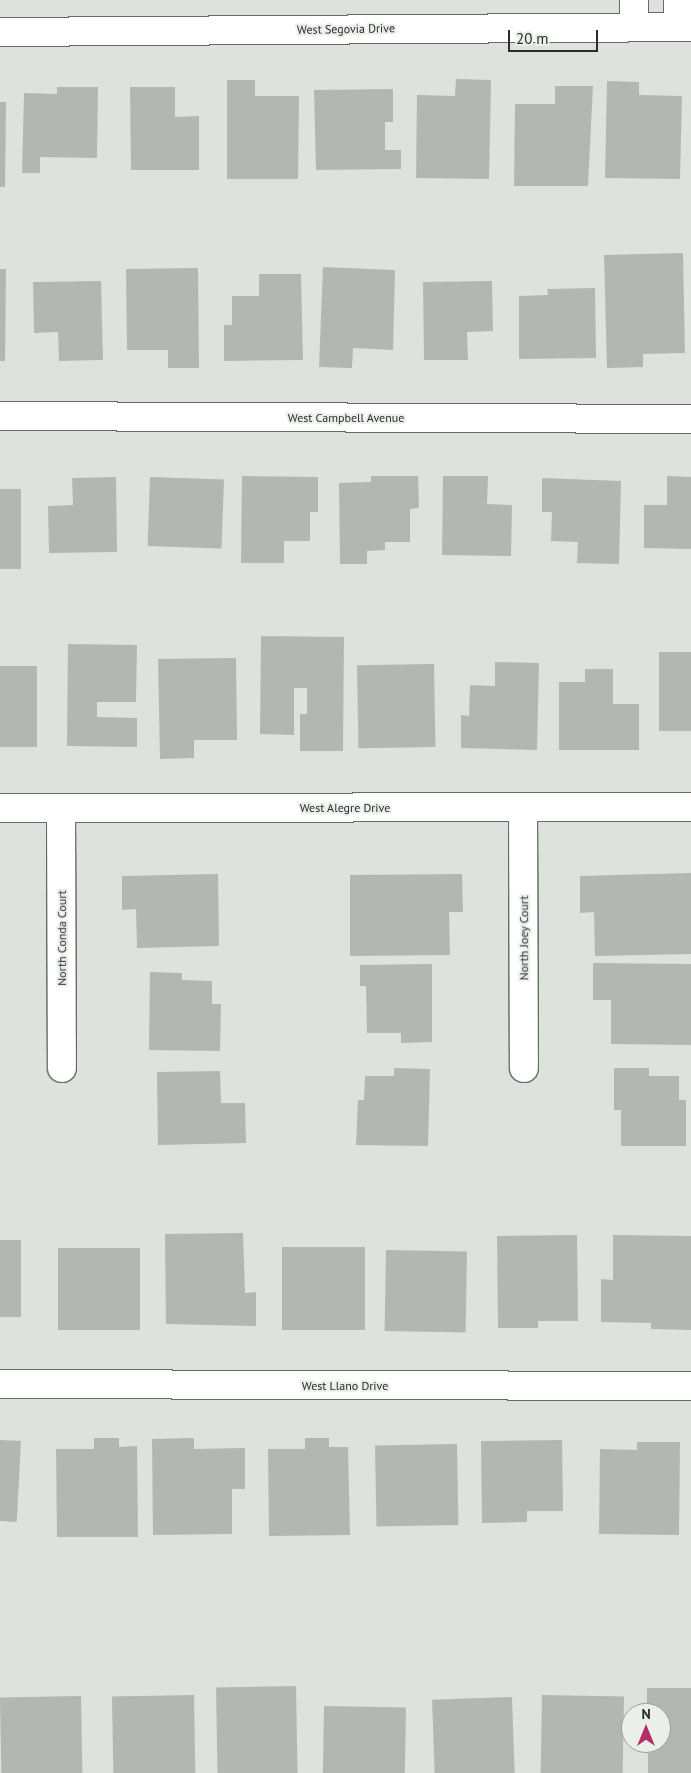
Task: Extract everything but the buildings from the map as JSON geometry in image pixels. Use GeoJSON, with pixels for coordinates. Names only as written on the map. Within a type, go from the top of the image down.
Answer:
{"type":"FeatureCollection","features":[{"type":"Feature","properties":{"kind":"street"},"geometry":{"type":"LineString","coordinates":[[678,0],[685,27]]}},
{"type":"Feature","properties":{"kind":"street","name":"West Segovia Drive"},"geometry":{"type":"LineString","coordinates":[[0,32],[634,13],[685,27]]}},
{"type":"Feature","properties":{"kind":"street","name":"West Campbell Avenue"},"geometry":{"type":"LineString","coordinates":[[0,416],[691,419]]}},
{"type":"Feature","properties":{"kind":"street","name":"West Alegre Drive"},"geometry":{"type":"LineString","coordinates":[[0,808],[691,807]]}},
{"type":"Feature","properties":{"kind":"street","name":"North Conda Court"},"geometry":{"type":"LineString","coordinates":[[61,808],[62,1068]]}},
{"type":"Feature","properties":{"kind":"street","name":"North Joey Court"},"geometry":{"type":"LineString","coordinates":[[523,808],[524,1068]]}},
{"type":"Feature","properties":{"kind":"street","name":"West Llano Drive"},"geometry":{"type":"LineString","coordinates":[[0,1384],[691,1386]]}}]}
